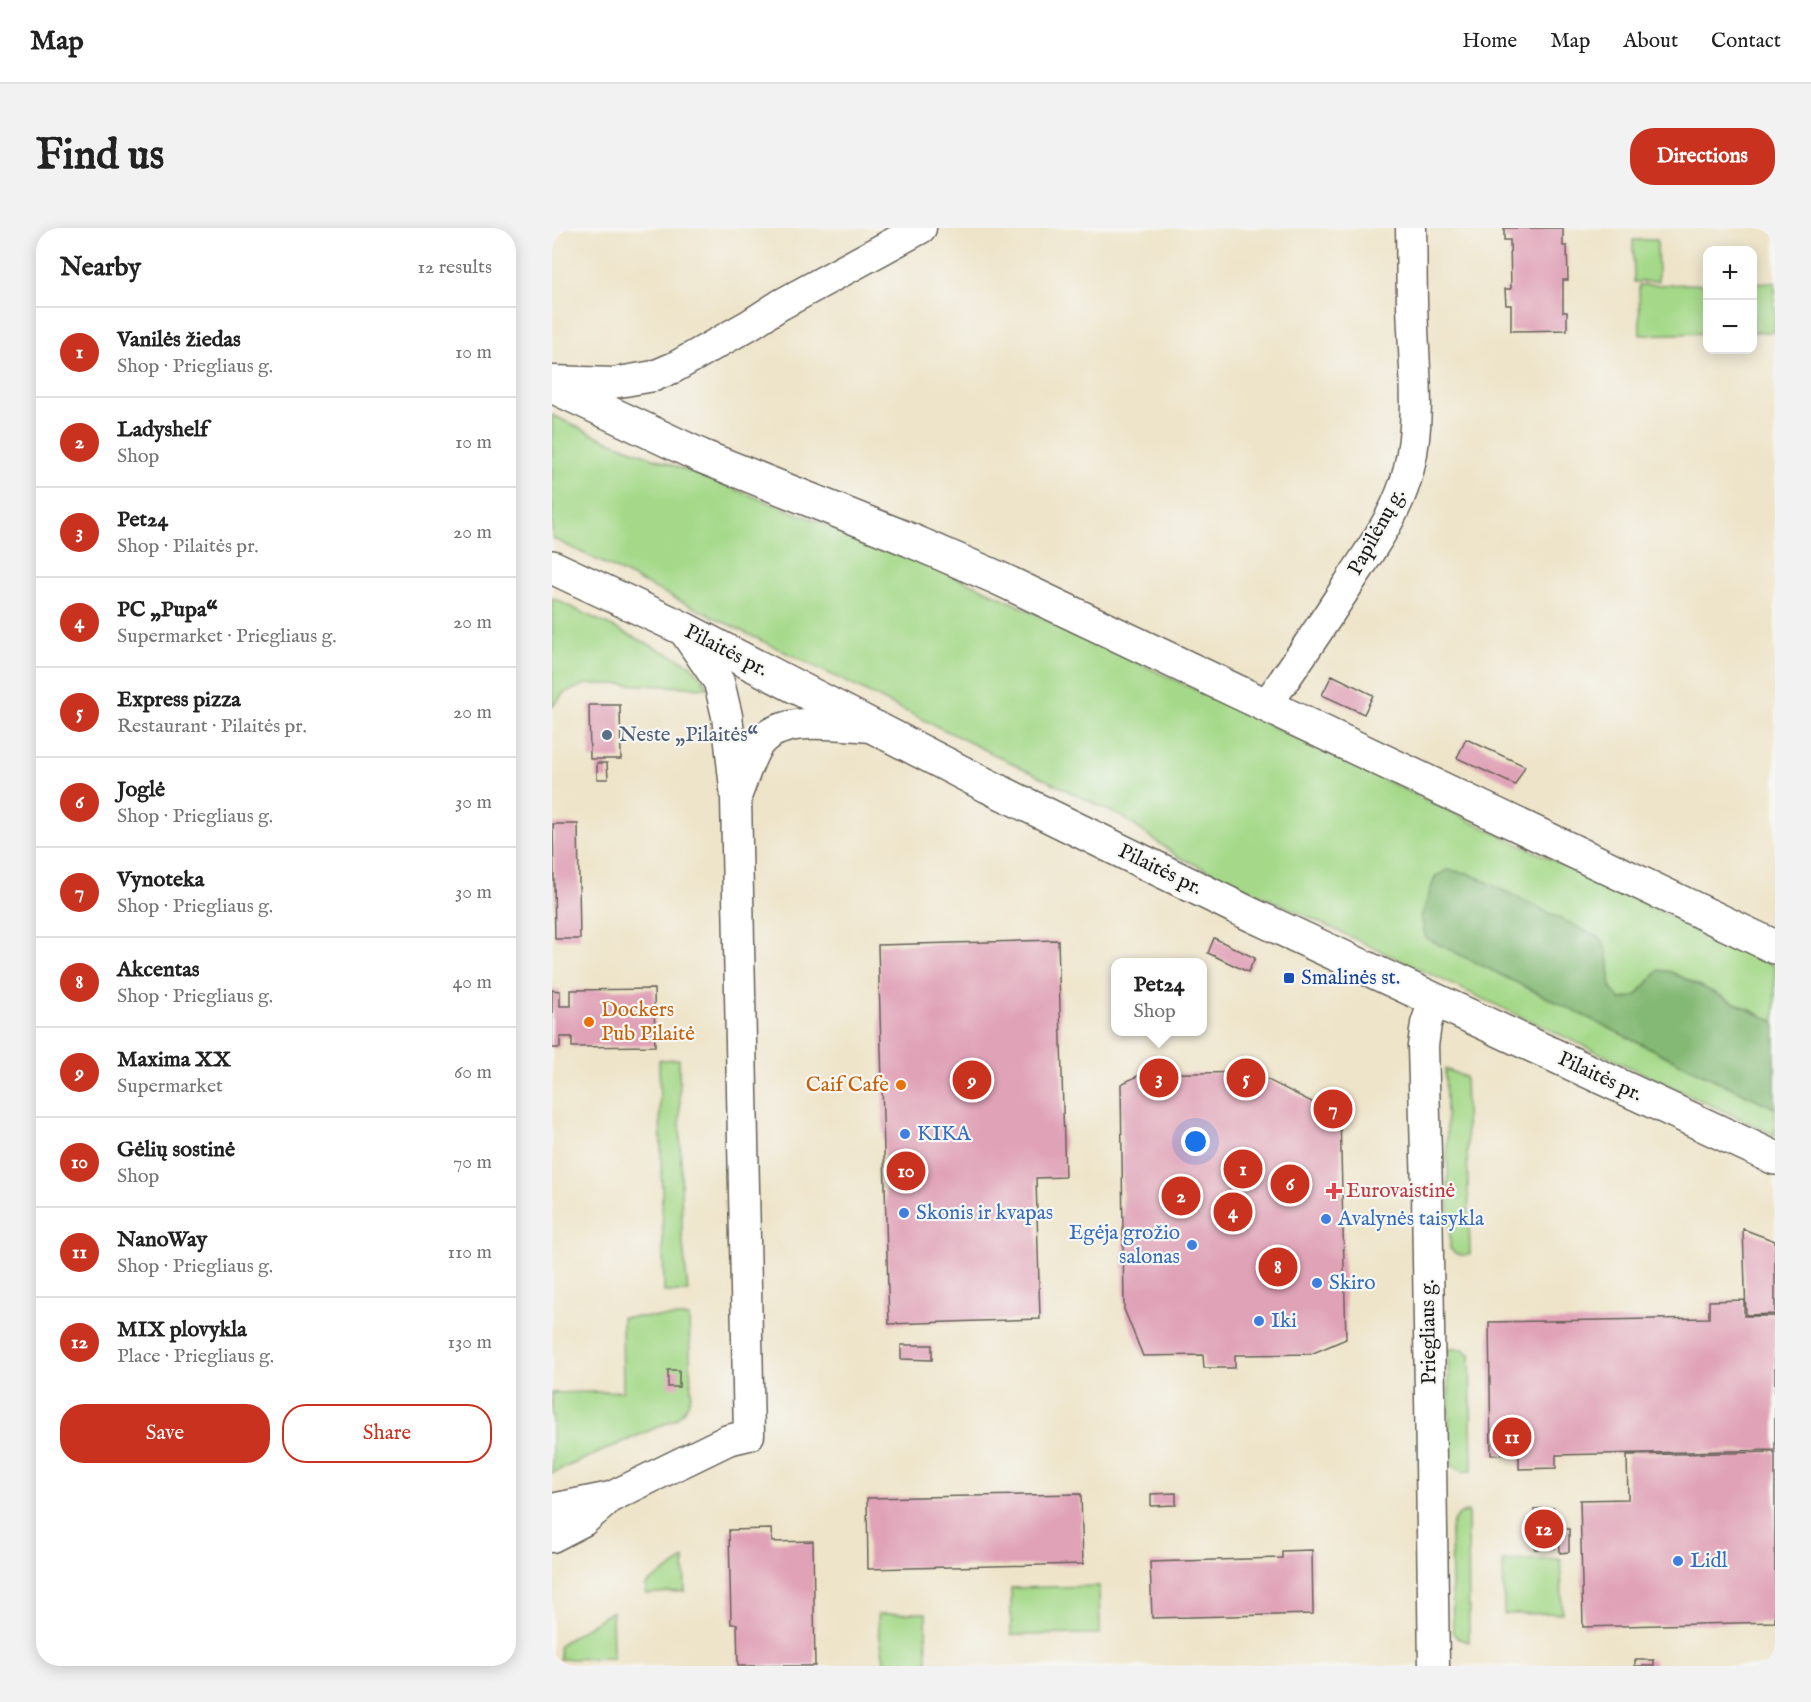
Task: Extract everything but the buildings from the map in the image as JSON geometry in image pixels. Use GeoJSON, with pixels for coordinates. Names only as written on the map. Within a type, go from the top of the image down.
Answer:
{"type":"FeatureCollection","features":[{"type":"Feature","properties":{"kind":"main road"},"geometry":{"type":"LineString","coordinates":[[552,386],[701,456],[998,578],[1775,947]]}},
{"type":"Feature","properties":{"kind":"main road","name":"Pilaitės pr."},"geometry":{"type":"LineString","coordinates":[[552,567],[682,628],[873,728],[1250,914],[1775,1158]]}},
{"type":"Feature","properties":{"kind":"street"},"geometry":{"type":"LineString","coordinates":[[552,381],[613,383],[654,376],[675,367],[780,305],[921,228]]}},
{"type":"Feature","properties":{"kind":"street","name":"Papilėnų g."},"geometry":{"type":"LineString","coordinates":[[1267,704],[1304,653],[1380,535],[1398,501],[1409,470],[1415,436],[1417,396],[1412,325],[1411,228]]}},
{"type":"Feature","properties":{"kind":"street"},"geometry":{"type":"LineString","coordinates":[[552,1509],[611,1497],[728,1440],[749,1436],[736,797],[727,716],[720,682],[682,628]]}},
{"type":"Feature","properties":{"kind":"street"},"geometry":{"type":"LineString","coordinates":[[736,797],[758,746],[768,734],[780,728],[800,724],[873,728]]}},
{"type":"Feature","properties":{"kind":"street","name":"Priegliaus g."},"geometry":{"type":"LineString","coordinates":[[1434,1000],[1426,1024],[1423,1046],[1434,1666]]}},
{"type":"Feature","properties":{"kind":"street"},"geometry":{"type":"LineString","coordinates":[[552,1537],[583,1521],[611,1497]]}},
{"type":"Feature","properties":{"kind":"green space"},"geometry":{"type":"Polygon","coordinates":[[[1633,240],[1657,240],[1658,281],[1634,282],[1633,240]]]}},
{"type":"Feature","properties":{"kind":"green space"},"geometry":{"type":"Polygon","coordinates":[[[1775,282],[1775,332],[1757,332],[1757,283],[1775,282]]]}},
{"type":"Feature","properties":{"kind":"green space"},"geometry":{"type":"Polygon","coordinates":[[[1703,284],[1703,333],[1640,335],[1639,285],[1703,284]]]}},
{"type":"Feature","properties":{"kind":"green space"},"geometry":{"type":"Polygon","coordinates":[[[552,415],[599,437],[975,585],[1775,966],[1775,1022],[1671,972],[1659,970],[1636,996],[1621,1000],[1611,989],[1608,955],[1421,917],[1426,938],[1775,1108],[1775,1135],[1177,856],[1124,818],[552,538],[552,415]]]}},
{"type":"Feature","properties":{"kind":"green space"},"geometry":{"type":"Polygon","coordinates":[[[552,598],[690,664],[709,688],[586,684],[564,693],[552,707],[552,598]]]}},
{"type":"Feature","properties":{"kind":"green space"},"geometry":{"type":"Polygon","coordinates":[[[1447,870],[1468,873],[1602,939],[1608,955],[1611,989],[1621,1000],[1636,996],[1659,970],[1671,972],[1775,1022],[1775,1108],[1426,938],[1421,917],[1435,877],[1447,870]]]}},
{"type":"Feature","properties":{"kind":"green space"},"geometry":{"type":"Polygon","coordinates":[[[679,1059],[682,1236],[688,1292],[664,1292],[659,1060],[679,1059]]]}},
{"type":"Feature","properties":{"kind":"green space"},"geometry":{"type":"Polygon","coordinates":[[[1445,1069],[1465,1077],[1470,1254],[1467,1255],[1457,1254],[1450,1249],[1445,1069]]]}},
{"type":"Feature","properties":{"kind":"green space"},"geometry":{"type":"Polygon","coordinates":[[[622,1317],[689,1317],[691,1395],[689,1402],[676,1419],[552,1473],[552,1393],[623,1391],[622,1317]]]}},
{"type":"Feature","properties":{"kind":"green space"},"geometry":{"type":"Polygon","coordinates":[[[1448,1349],[1463,1349],[1470,1354],[1472,1471],[1462,1472],[1450,1463],[1448,1349]]]}},
{"type":"Feature","properties":{"kind":"green space"},"geometry":{"type":"Polygon","coordinates":[[[1468,1511],[1469,1642],[1457,1638],[1453,1632],[1451,1529],[1457,1517],[1468,1511]]]}},
{"type":"Feature","properties":{"kind":"green space"},"geometry":{"type":"Polygon","coordinates":[[[684,1559],[685,1591],[646,1594],[646,1585],[684,1559]]]}},
{"type":"Feature","properties":{"kind":"green space"},"geometry":{"type":"Polygon","coordinates":[[[1561,1559],[1562,1613],[1504,1614],[1503,1561],[1561,1559]]]}},
{"type":"Feature","properties":{"kind":"green space"},"geometry":{"type":"Polygon","coordinates":[[[1099,1586],[1100,1634],[1011,1635],[1011,1588],[1099,1586]]]}},
{"type":"Feature","properties":{"kind":"green space"},"geometry":{"type":"Polygon","coordinates":[[[612,1611],[613,1658],[560,1659],[559,1645],[612,1611]]]}},
{"type":"Feature","properties":{"kind":"green space"},"geometry":{"type":"Polygon","coordinates":[[[926,1613],[927,1666],[885,1666],[878,1614],[926,1613]]]}},
{"type":"Feature","properties":{"kind":"place","name":"Neste „Pilaitės“"},"geometry":{"type":"Point","coordinates":[607,735]}},
{"type":"Feature","properties":{"kind":"place","name":"Smalinės st."},"geometry":{"type":"Point","coordinates":[1289,978]}},
{"type":"Feature","properties":{"kind":"place","name":"Dockers Pub Pilaitė"},"geometry":{"type":"Point","coordinates":[589,1022]}},
{"type":"Feature","properties":{"kind":"place","name":"Pet24"},"geometry":{"type":"Point","coordinates":[1159,1078]}},
{"type":"Feature","properties":{"kind":"place","name":"Express pizza"},"geometry":{"type":"Point","coordinates":[1246,1078]}},
{"type":"Feature","properties":{"kind":"place","name":"Maxima XX"},"geometry":{"type":"Point","coordinates":[972,1080]}},
{"type":"Feature","properties":{"kind":"place","name":"Caif Cafe"},"geometry":{"type":"Point","coordinates":[901,1085]}},
{"type":"Feature","properties":{"kind":"place","name":"Vynoteka"},"geometry":{"type":"Point","coordinates":[1333,1109]}},
{"type":"Feature","properties":{"kind":"place","name":"KIKA"},"geometry":{"type":"Point","coordinates":[905,1134]}},
{"type":"Feature","properties":{"kind":"place","name":"Vanilės žiedas"},"geometry":{"type":"Point","coordinates":[1243,1169]}},
{"type":"Feature","properties":{"kind":"place","name":"Gėlių sostinė"},"geometry":{"type":"Point","coordinates":[906,1171]}},
{"type":"Feature","properties":{"kind":"place","name":"Joglė"},"geometry":{"type":"Point","coordinates":[1290,1184]}},
{"type":"Feature","properties":{"kind":"place","name":"Eurovaistinė"},"geometry":{"type":"Point","coordinates":[1334,1191]}},
{"type":"Feature","properties":{"kind":"place","name":"Ladyshelf"},"geometry":{"type":"Point","coordinates":[1181,1196]}},
{"type":"Feature","properties":{"kind":"place","name":"PC „Pupa“"},"geometry":{"type":"Point","coordinates":[1233,1212]}},
{"type":"Feature","properties":{"kind":"place","name":"Skonis ir kvapas"},"geometry":{"type":"Point","coordinates":[904,1213]}},
{"type":"Feature","properties":{"kind":"place","name":"Avalynės taisykla"},"geometry":{"type":"Point","coordinates":[1326,1219]}},
{"type":"Feature","properties":{"kind":"place","name":"Egėja grožio salonas"},"geometry":{"type":"Point","coordinates":[1192,1245]}},
{"type":"Feature","properties":{"kind":"place","name":"Akcentas"},"geometry":{"type":"Point","coordinates":[1278,1267]}},
{"type":"Feature","properties":{"kind":"place","name":"Skiro"},"geometry":{"type":"Point","coordinates":[1317,1283]}},
{"type":"Feature","properties":{"kind":"place","name":"Iki"},"geometry":{"type":"Point","coordinates":[1259,1321]}},
{"type":"Feature","properties":{"kind":"place","name":"NanoWay"},"geometry":{"type":"Point","coordinates":[1512,1437]}},
{"type":"Feature","properties":{"kind":"place","name":"MIX plovykla"},"geometry":{"type":"Point","coordinates":[1544,1529]}},
{"type":"Feature","properties":{"kind":"place","name":"Lidl"},"geometry":{"type":"Point","coordinates":[1678,1561]}}]}
